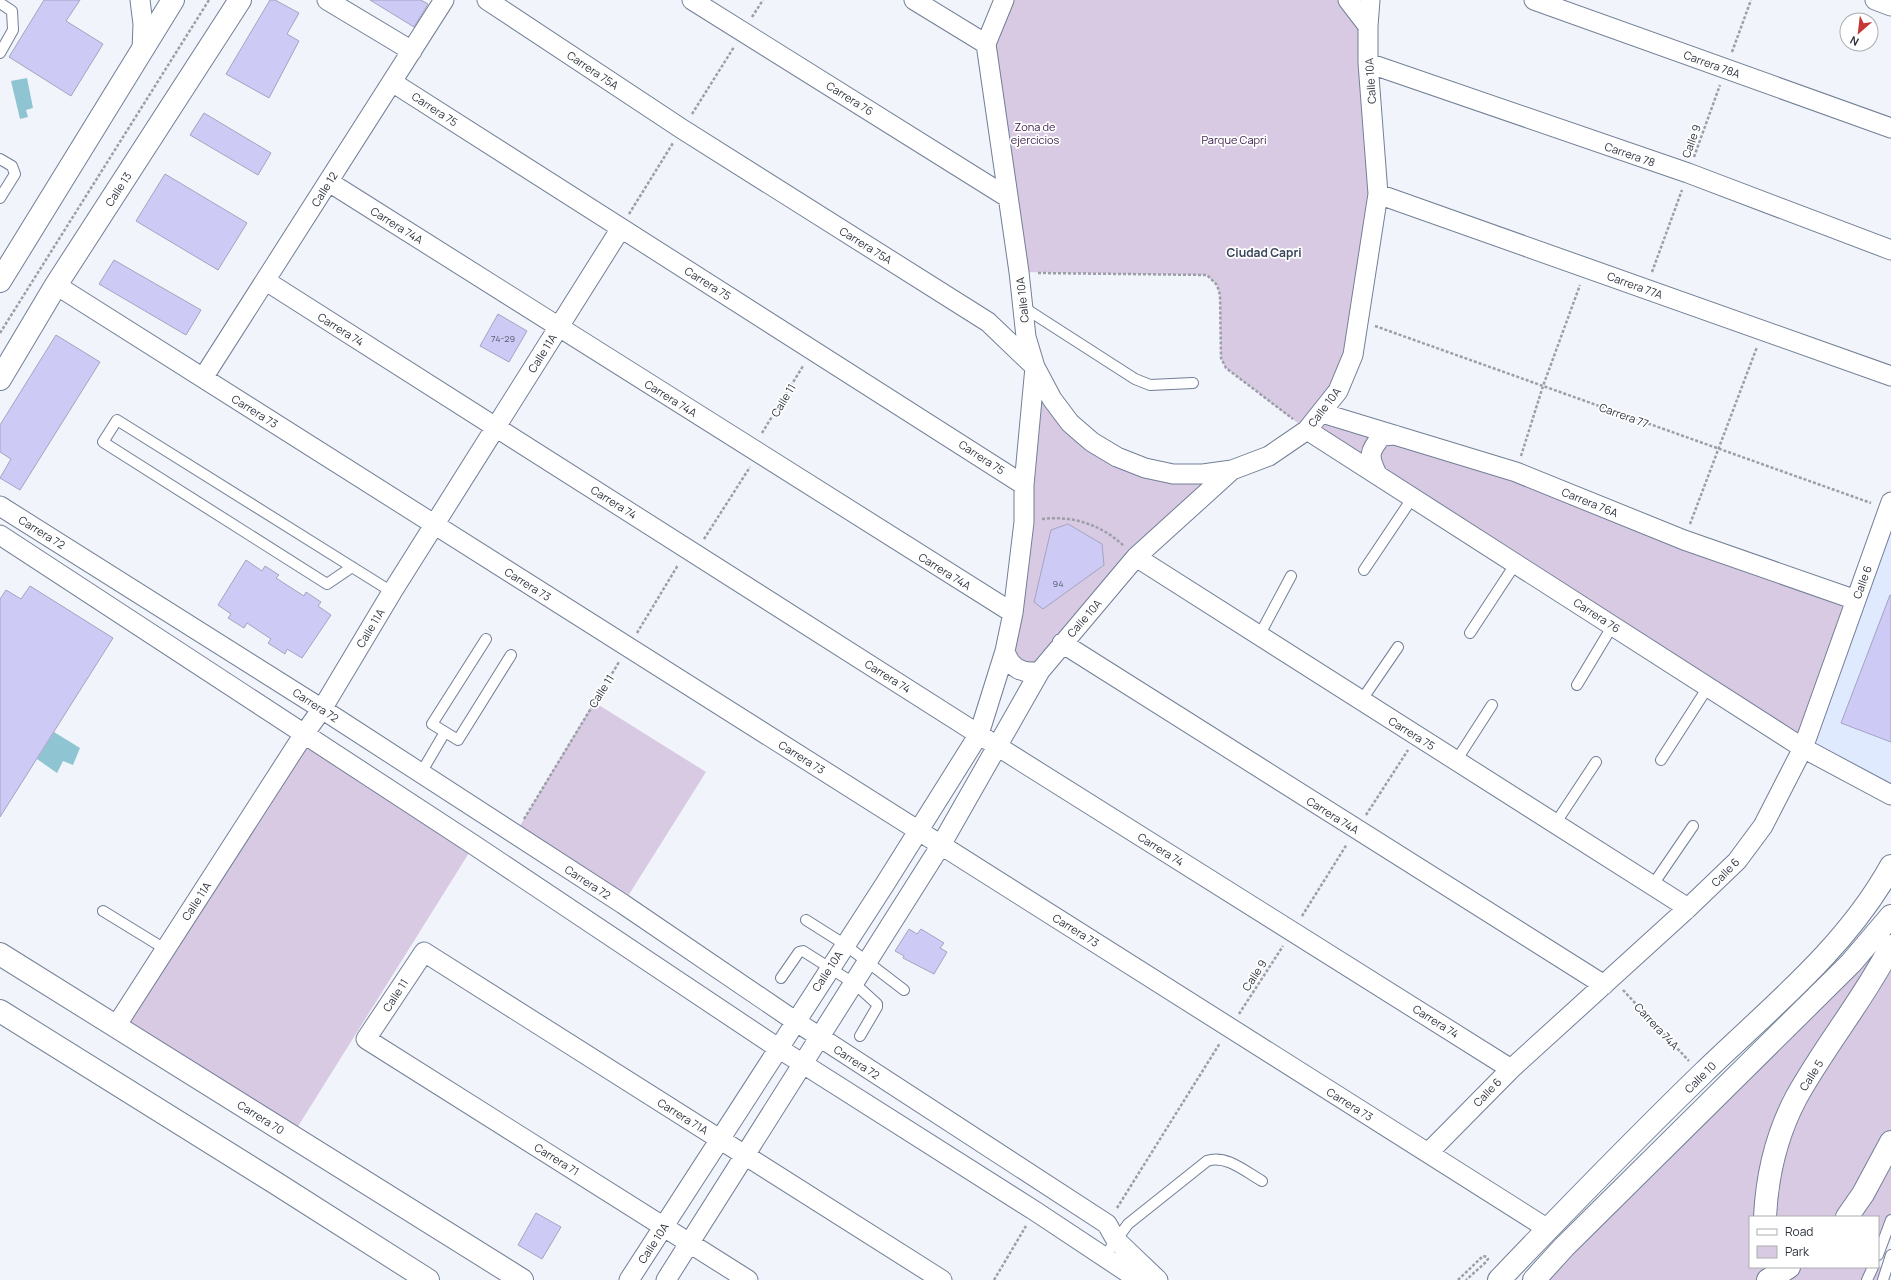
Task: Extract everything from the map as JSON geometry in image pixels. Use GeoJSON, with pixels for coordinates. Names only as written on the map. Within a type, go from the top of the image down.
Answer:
{"type":"FeatureCollection","features":[{"type":"Feature","properties":{"kind":"main road"},"geometry":{"type":"LineString","coordinates":[[0,282],[173,0]]}},
{"type":"Feature","properties":{"kind":"main road","name":"Calle 13"},"geometry":{"type":"LineString","coordinates":[[0,379],[56,285],[240,0]]}},
{"type":"Feature","properties":{"kind":"main road","name":"Calle 10"},"geometry":{"type":"LineString","coordinates":[[1499,1280],[1702,1074],[1828,953],[1880,886],[1891,866]]}},
{"type":"Feature","properties":{"kind":"main road"},"geometry":{"type":"LineString","coordinates":[[1534,1280],[1564,1247],[1851,963],[1891,916]]}},
{"type":"Feature","properties":{"kind":"main road","name":"Calle 5"},"geometry":{"type":"LineString","coordinates":[[1764,1216],[1766,1196],[1774,1154],[1782,1129],[1796,1098],[1875,977],[1891,946]]}},
{"type":"Feature","properties":{"kind":"main road","name":"Carrera 70"},"geometry":{"type":"LineString","coordinates":[[0,954],[522,1280]]}},
{"type":"Feature","properties":{"kind":"main road"},"geometry":{"type":"LineString","coordinates":[[0,1011],[281,1186],[428,1280]]}},
{"type":"Feature","properties":{"kind":"main road"},"geometry":{"type":"LineString","coordinates":[[1847,1216],[1862,1194],[1891,1142]]}},
{"type":"Feature","properties":{"kind":"main road"},"geometry":{"type":"LineString","coordinates":[[1541,1280],[1564,1247]]}},
{"type":"Feature","properties":{"kind":"main road"},"geometry":{"type":"LineString","coordinates":[[1761,1280],[1762,1268]]}},
{"type":"Feature","properties":{"kind":"main road"},"geometry":{"type":"LineString","coordinates":[[1768,1280],[1787,1268]]}},
{"type":"Feature","properties":{"kind":"street"},"geometry":{"type":"LineString","coordinates":[[140,0],[143,24],[142,51]]}},
{"type":"Feature","properties":{"kind":"street"},"geometry":{"type":"LineString","coordinates":[[327,0],[412,50]]}},
{"type":"Feature","properties":{"kind":"street","name":"Calle 12"},"geometry":{"type":"LineString","coordinates":[[203,378],[444,0]]}},
{"type":"Feature","properties":{"kind":"street","name":"Carrera 75A"},"geometry":{"type":"LineString","coordinates":[[487,0],[682,129],[988,322],[1035,367],[1052,399],[1070,423],[1092,442],[1117,457],[1145,468],[1173,474],[1203,474],[1232,470]]}},
{"type":"Feature","properties":{"kind":"street","name":"Carrera 76"},"geometry":{"type":"LineString","coordinates":[[692,0],[1007,197]]}},
{"type":"Feature","properties":{"kind":"street"},"geometry":{"type":"LineString","coordinates":[[914,0],[986,44],[1004,0]]}},
{"type":"Feature","properties":{"kind":"street"},"geometry":{"type":"LineString","coordinates":[[1348,0],[1368,26]]}},
{"type":"Feature","properties":{"kind":"street","name":"Calle 10A"},"geometry":{"type":"LineString","coordinates":[[666,1280],[855,984],[941,845],[1040,671],[1062,643],[1136,557],[1232,470],[1269,456],[1307,430],[1338,391],[1353,355],[1378,194],[1368,63],[1370,0]]}},
{"type":"Feature","properties":{"kind":"street","name":"Carrera 78A"},"geometry":{"type":"LineString","coordinates":[[1534,0],[1891,128]]}},
{"type":"Feature","properties":{"kind":"street"},"geometry":{"type":"LineString","coordinates":[[1875,0],[1891,6]]}},
{"type":"Feature","properties":{"kind":"street","name":"Calle 10A"},"geometry":{"type":"LineString","coordinates":[[629,1280],[979,734],[1004,651],[1013,613],[1024,522],[1024,485],[1035,367],[1026,337],[1019,272],[986,44]]}},
{"type":"Feature","properties":{"kind":"street","name":"Carrera 78"},"geometry":{"type":"LineString","coordinates":[[1368,63],[1688,173],[1891,250]]}},
{"type":"Feature","properties":{"kind":"street","name":"Carrera 75"},"geometry":{"type":"LineString","coordinates":[[392,82],[1024,485]]}},
{"type":"Feature","properties":{"kind":"street","name":"Carrera 74A"},"geometry":{"type":"LineString","coordinates":[[329,182],[1013,613]]}},
{"type":"Feature","properties":{"kind":"street","name":"Carrera 77A"},"geometry":{"type":"LineString","coordinates":[[1378,194],[1891,376]]}},
{"type":"Feature","properties":{"kind":"street","name":"Calle 11A"},"geometry":{"type":"LineString","coordinates":[[116,1026],[322,708],[384,588],[435,525],[621,228]]}},
{"type":"Feature","properties":{"kind":"street","name":"Carrera 74"},"geometry":{"type":"LineString","coordinates":[[266,281],[997,746],[1511,1068]]}},
{"type":"Feature","properties":{"kind":"street","name":"Carrera 73"},"geometry":{"type":"LineString","coordinates":[[56,285],[1548,1229]]}},
{"type":"Feature","properties":{"kind":"street","name":"Carrera 76A"},"geometry":{"type":"LineString","coordinates":[[1322,413],[1516,472],[1684,540],[1856,600]]}},
{"type":"Feature","properties":{"kind":"street","name":"Carrera 76"},"geometry":{"type":"LineString","coordinates":[[1307,430],[1803,748],[1891,795]]}},
{"type":"Feature","properties":{"kind":"street"},"geometry":{"type":"LineString","coordinates":[[1377,474],[1370,461],[1372,447],[1382,436],[1395,435]]}},
{"type":"Feature","properties":{"kind":"street","name":"Carrera 72"},"geometry":{"type":"LineString","coordinates":[[0,506],[322,708],[515,834],[1111,1232],[1158,1280]]}},
{"type":"Feature","properties":{"kind":"street","name":"Calle 6"},"geometry":{"type":"LineString","coordinates":[[1428,1153],[1511,1068],[1608,982],[1688,908],[1737,860],[1763,826],[1803,748],[1890,507]]}},
{"type":"Feature","properties":{"kind":"street"},"geometry":{"type":"LineString","coordinates":[[0,535],[304,734],[803,1065],[1035,1211],[1139,1280]]}},
{"type":"Feature","properties":{"kind":"street","name":"Carrera 75"},"geometry":{"type":"LineString","coordinates":[[1136,557],[1688,908]]}},
{"type":"Feature","properties":{"kind":"street","name":"Carrera 74A"},"geometry":{"type":"LineString","coordinates":[[1062,643],[1357,830],[1608,982]]}},
{"type":"Feature","properties":{"kind":"street"},"geometry":{"type":"LineString","coordinates":[[1004,651],[1010,663],[1020,671],[1027,673],[1040,671]]}},
{"type":"Feature","properties":{"kind":"street","name":"Calle 11"},"geometry":{"type":"LineString","coordinates":[[366,1039],[424,952]]}},
{"type":"Feature","properties":{"kind":"street","name":"Carrera 71A"},"geometry":{"type":"LineString","coordinates":[[424,952],[942,1280]]}},
{"type":"Feature","properties":{"kind":"street","name":"Carrera 71"},"geometry":{"type":"LineString","coordinates":[[366,1039],[748,1280]]}},
{"type":"Feature","properties":{"kind":"lane"},"geometry":{"type":"LineString","coordinates":[[0,3],[12,11],[13,30],[0,53]]}},
{"type":"Feature","properties":{"kind":"lane"},"geometry":{"type":"LineString","coordinates":[[0,159],[12,166],[15,174],[0,198]]}},
{"type":"Feature","properties":{"kind":"lane"},"geometry":{"type":"LineString","coordinates":[[1023,307],[1135,379],[1150,385],[1193,383]]}},
{"type":"Feature","properties":{"kind":"lane"},"geometry":{"type":"LineString","coordinates":[[352,567],[327,584],[103,442],[117,420],[352,567],[384,588]]}},
{"type":"Feature","properties":{"kind":"lane"},"geometry":{"type":"LineString","coordinates":[[1364,570],[1413,497]]}},
{"type":"Feature","properties":{"kind":"lane"},"geometry":{"type":"LineString","coordinates":[[1470,633],[1516,563]]}},
{"type":"Feature","properties":{"kind":"lane"},"geometry":{"type":"LineString","coordinates":[[1259,636],[1291,576]]}},
{"type":"Feature","properties":{"kind":"lane"},"geometry":{"type":"LineString","coordinates":[[1577,685],[1613,626]]}},
{"type":"Feature","properties":{"kind":"lane"},"geometry":{"type":"LineString","coordinates":[[486,640],[432,724],[458,740],[511,655]]}},
{"type":"Feature","properties":{"kind":"lane"},"geometry":{"type":"LineString","coordinates":[[1361,701],[1398,647]]}},
{"type":"Feature","properties":{"kind":"lane"},"geometry":{"type":"LineString","coordinates":[[1661,760],[1708,687]]}},
{"type":"Feature","properties":{"kind":"lane"},"geometry":{"type":"LineString","coordinates":[[1456,761],[1492,705]]}},
{"type":"Feature","properties":{"kind":"lane"},"geometry":{"type":"LineString","coordinates":[[421,773],[445,732]]}},
{"type":"Feature","properties":{"kind":"lane"},"geometry":{"type":"LineString","coordinates":[[1555,824],[1596,762]]}},
{"type":"Feature","properties":{"kind":"lane"},"geometry":{"type":"LineString","coordinates":[[1652,886],[1693,826]]}},
{"type":"Feature","properties":{"kind":"lane"},"geometry":{"type":"LineString","coordinates":[[103,911],[165,949]]}},
{"type":"Feature","properties":{"kind":"lane"},"geometry":{"type":"LineString","coordinates":[[806,920],[844,944],[904,990]]}},
{"type":"Feature","properties":{"kind":"lane"},"geometry":{"type":"LineString","coordinates":[[782,978],[800,951],[830,967],[855,984],[877,1004],[877,1007],[860,1036]]}},
{"type":"Feature","properties":{"kind":"lane"},"geometry":{"type":"LineString","coordinates":[[1104,1257],[1111,1232],[1128,1224],[1207,1160],[1215,1158],[1223,1159],[1262,1181]]}},
{"type":"Feature","properties":{"kind":"lane"},"geometry":{"type":"LineString","coordinates":[[1879,1252],[1891,1220]]}},
{"type":"Feature","properties":{"kind":"lane"},"geometry":{"type":"LineString","coordinates":[[1883,1280],[1891,1256]]}},
{"type":"Feature","properties":{"kind":"lane"},"geometry":{"type":"LineString","coordinates":[[1867,1280],[1873,1268]]}},
{"type":"Feature","properties":{"kind":"path"},"geometry":{"type":"LineString","coordinates":[[0,333],[209,0]]}},
{"type":"Feature","properties":{"kind":"path","name":"Calle 9"},"geometry":{"type":"LineString","coordinates":[[1646,288],[1751,0]]}},
{"type":"Feature","properties":{"kind":"path"},"geometry":{"type":"LineString","coordinates":[[1516,472],[1543,386],[1586,267]]}},
{"type":"Feature","properties":{"kind":"path"},"geometry":{"type":"LineString","coordinates":[[1019,272],[1207,275],[1217,285],[1220,295],[1221,358],[1226,368],[1307,430]]}},
{"type":"Feature","properties":{"kind":"path","name":"Carrera 77"},"geometry":{"type":"LineString","coordinates":[[1359,321],[1890,507]]}},
{"type":"Feature","properties":{"kind":"path"},"geometry":{"type":"LineString","coordinates":[[1684,540],[1763,330]]}},
{"type":"Feature","properties":{"kind":"path","name":"Calle 11"},"geometry":{"type":"LineString","coordinates":[[515,834],[628,647],[755,451],[813,350]]}},
{"type":"Feature","properties":{"kind":"path"},"geometry":{"type":"LineString","coordinates":[[1024,522],[1055,518],[1086,522],[1114,536],[1136,557]]}},
{"type":"Feature","properties":{"kind":"path","name":"Calle 9"},"geometry":{"type":"LineString","coordinates":[[1111,1232],[1230,1028],[1416,736]]}},
{"type":"Feature","properties":{"kind":"path","name":"Carrera 74A"},"geometry":{"type":"LineString","coordinates":[[1608,982],[1702,1074]]}},
{"type":"Feature","properties":{"kind":"path"},"geometry":{"type":"LineString","coordinates":[[994,1280],[1035,1211]]}},
{"type":"Feature","properties":{"kind":"path"},"geometry":{"type":"LineString","coordinates":[[1458,1280],[1483,1256],[1487,1257],[1488,1259],[1486,1262],[1466,1280]]}},
{"type":"Feature","properties":{"kind":"shaded area"},"geometry":{"type":"Polygon","coordinates":[[[27,78],[33,108],[26,110],[28,117],[20,119],[11,81],[27,78]]]}},
{"type":"Feature","properties":{"kind":"shaded area"},"geometry":{"type":"Polygon","coordinates":[[[1891,502],[1891,795],[1803,748],[1891,502]]]}},
{"type":"Feature","properties":{"kind":"shaded area"},"geometry":{"type":"Polygon","coordinates":[[[54,732],[80,748],[73,765],[63,761],[57,773],[37,759],[54,732]]]}},
{"type":"Feature","properties":{"kind":"green space","name":"Parque Capri"},"geometry":{"type":"Polygon","coordinates":[[[1004,0],[1370,0],[1378,194],[1359,321],[1322,413],[1856,600],[1803,748],[1307,430],[1226,368],[1221,358],[1220,295],[1217,285],[1207,275],[1019,272],[986,44],[1004,0]]]}},
{"type":"Feature","properties":{"kind":"green space"},"geometry":{"type":"Polygon","coordinates":[[[1035,367],[1070,423],[1145,468],[1232,470],[1040,671],[1015,668],[1013,613],[1035,367]],[[1068,524],[1051,530],[1034,602],[1102,544],[1068,524]]]}},
{"type":"Feature","properties":{"kind":"green space"},"geometry":{"type":"Polygon","coordinates":[[[594,702],[706,772],[623,904],[515,834],[594,702]]]}},
{"type":"Feature","properties":{"kind":"green space"},"geometry":{"type":"Polygon","coordinates":[[[304,734],[474,845],[292,1136],[116,1026],[304,734]]]}},
{"type":"Feature","properties":{"kind":"green space"},"geometry":{"type":"Polygon","coordinates":[[[1891,916],[1891,1220],[1879,1252],[1879,1216],[1749,1216],[1749,1268],[1879,1268],[1879,1266],[1886,1269],[1883,1280],[1541,1280],[1891,916]]]}},
{"type":"Feature","properties":{"kind":"building"},"geometry":{"type":"Polygon","coordinates":[[[44,0],[80,0],[66,21],[103,44],[71,96],[9,57],[44,0]]]}},
{"type":"Feature","properties":{"kind":"building"},"geometry":{"type":"Polygon","coordinates":[[[270,0],[275,0],[299,13],[287,34],[299,41],[269,98],[226,74],[270,0]]]}},
{"type":"Feature","properties":{"kind":"building"},"geometry":{"type":"Polygon","coordinates":[[[370,0],[421,0],[428,4],[414,27],[370,0]]]}},
{"type":"Feature","properties":{"kind":"building"},"geometry":{"type":"Polygon","coordinates":[[[204,113],[271,153],[258,175],[190,135],[204,113]]]}},
{"type":"Feature","properties":{"kind":"building"},"geometry":{"type":"Polygon","coordinates":[[[165,174],[247,223],[218,270],[136,221],[165,174]]]}},
{"type":"Feature","properties":{"kind":"building"},"geometry":{"type":"Polygon","coordinates":[[[114,260],[201,310],[186,335],[99,284],[114,260]]]}},
{"type":"Feature","properties":{"kind":"building"},"geometry":{"type":"Polygon","coordinates":[[[498,314],[527,331],[509,362],[480,346],[498,314]]]}},
{"type":"Feature","properties":{"kind":"building"},"geometry":{"type":"Polygon","coordinates":[[[56,335],[100,362],[20,490],[0,478],[11,459],[0,452],[0,425],[56,335]]]}},
{"type":"Feature","properties":{"kind":"building"},"geometry":{"type":"Polygon","coordinates":[[[1068,524],[1102,544],[1104,565],[1043,609],[1034,602],[1051,530],[1068,524]]]}},
{"type":"Feature","properties":{"kind":"building"},"geometry":{"type":"Polygon","coordinates":[[[246,560],[262,571],[265,566],[279,575],[276,578],[304,596],[306,592],[321,602],[318,606],[331,615],[302,658],[287,649],[285,654],[268,643],[271,639],[247,623],[244,628],[228,618],[231,614],[218,605],[246,560]]]}},
{"type":"Feature","properties":{"kind":"building"},"geometry":{"type":"Polygon","coordinates":[[[30,586],[113,638],[0,817],[0,599],[6,590],[21,599],[30,586]]]}},
{"type":"Feature","properties":{"kind":"building"},"geometry":{"type":"Polygon","coordinates":[[[1891,595],[1891,742],[1841,723],[1891,595]]]}},
{"type":"Feature","properties":{"kind":"building"},"geometry":{"type":"Polygon","coordinates":[[[909,929],[917,934],[921,929],[944,943],[940,948],[947,952],[934,974],[903,958],[904,956],[895,951],[909,929]]]}},
{"type":"Feature","properties":{"kind":"building"},"geometry":{"type":"Polygon","coordinates":[[[536,1213],[561,1227],[542,1259],[518,1245],[536,1213]]]}},
{"type":"Feature","properties":{"kind":"district","name":"Ciudad Capri"},"geometry":{"type":"Point","coordinates":[1264,252]}},
{"type":"Feature","properties":{"kind":"park label","name":"Zona de ejercicios"},"geometry":{"type":"Point","coordinates":[1035,132]}}]}
